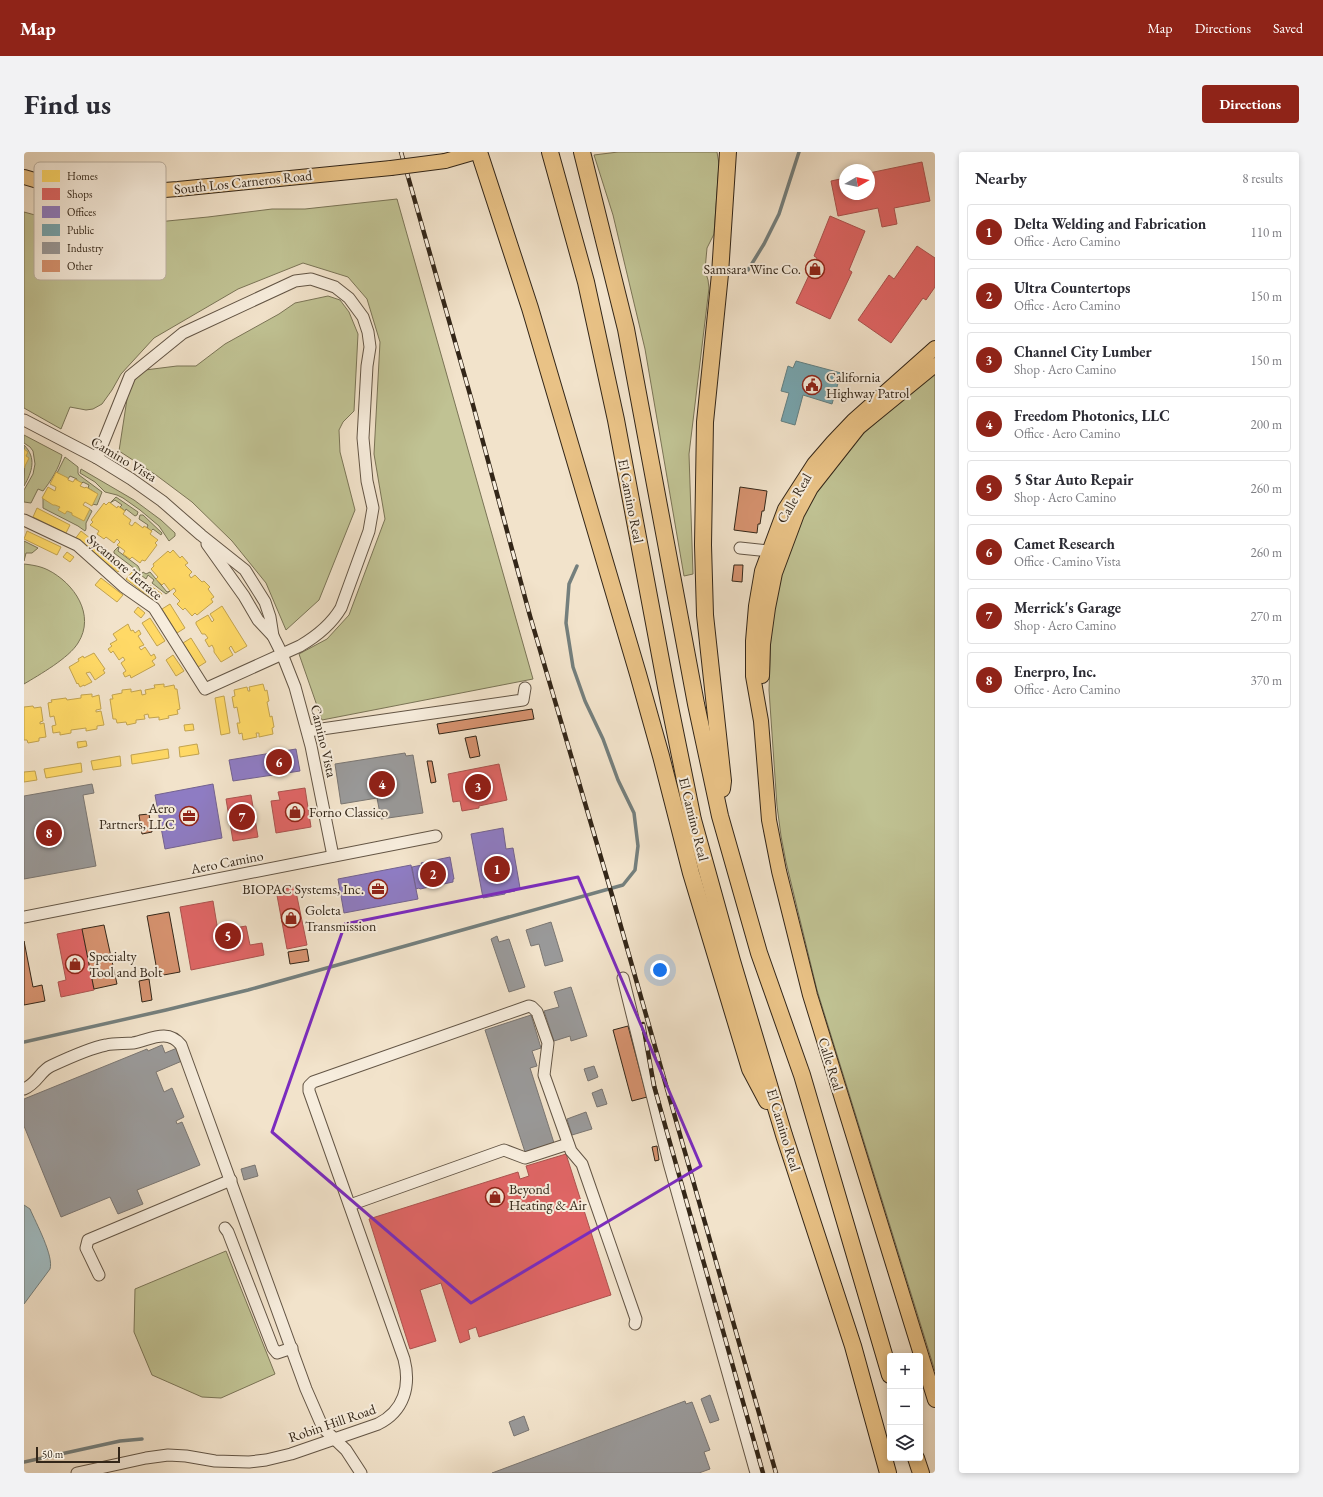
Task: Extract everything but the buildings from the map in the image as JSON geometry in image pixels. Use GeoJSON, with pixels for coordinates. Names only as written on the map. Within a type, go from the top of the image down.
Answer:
{"type":"FeatureCollection","features":[{"type":"Feature","properties":{"kind":"highway"},"geometry":{"type":"LineString","coordinates":[[479,152],[530,308],[638,674],[691,873],[750,1069],[784,1135]]}},
{"type":"Feature","properties":{"kind":"highway","name":"El Camino Real"},"geometry":{"type":"LineString","coordinates":[[550,152],[588,289],[616,420],[666,687],[693,820],[732,961],[784,1135],[853,1346],[888,1473]]}},
{"type":"Feature","properties":{"kind":"highway","name":"El Camino Real"},"geometry":{"type":"LineString","coordinates":[[582,152],[626,329],[696,704],[720,816],[759,953],[802,1075],[887,1365]]}},
{"type":"Feature","properties":{"kind":"highway"},"geometry":{"type":"LineString","coordinates":[[720,816],[723,781],[705,616],[705,422],[720,274],[728,152]]}},
{"type":"Feature","properties":{"kind":"highway"},"geometry":{"type":"LineString","coordinates":[[917,1461],[921,1473]]}},
{"type":"Feature","properties":{"kind":"main road","name":"South Los Carneros Road"},"geometry":{"type":"LineString","coordinates":[[166,190],[391,168],[445,161],[476,152]]}},
{"type":"Feature","properties":{"kind":"main road","name":"South Los Carneros Road"},"geometry":{"type":"LineString","coordinates":[[24,177],[34,180]]}},
{"type":"Feature","properties":{"kind":"main road","name":"Calle Real"},"geometry":{"type":"LineString","coordinates":[[935,348],[853,421],[833,442],[814,464],[784,509],[762,571],[756,606],[753,641],[753,676],[761,721],[770,820],[776,856],[810,995],[935,1400]]}},
{"type":"Feature","properties":{"kind":"main road","name":"Calle Real"},"geometry":{"type":"LineString","coordinates":[[761,721],[763,644],[768,608],[775,573],[797,514],[815,483],[859,427],[935,365]]}},
{"type":"Feature","properties":{"kind":"street"},"geometry":{"type":"LineString","coordinates":[[97,458],[130,376],[183,334],[295,282],[312,279],[335,287],[349,298],[363,317],[368,332],[370,347],[367,366],[363,438],[367,481],[372,496],[373,508],[366,538],[342,608],[335,619],[313,638],[282,654]]}},
{"type":"Feature","properties":{"kind":"street","name":"Camino Vista"},"geometry":{"type":"LineString","coordinates":[[24,420],[97,458],[162,500],[201,535],[245,570],[265,602],[270,618],[273,636]]}},
{"type":"Feature","properties":{"kind":"street","name":"Sycamore Terrace"},"geometry":{"type":"LineString","coordinates":[[24,520],[77,545],[124,587],[154,608],[205,689],[282,654]]}},
{"type":"Feature","properties":{"kind":"street","name":"Camino Vista"},"geometry":{"type":"LineString","coordinates":[[201,535],[244,596],[258,620],[273,636],[296,688],[308,731],[333,856]]}},
{"type":"Feature","properties":{"kind":"street"},"geometry":{"type":"LineString","coordinates":[[740,548],[769,551]]}},
{"type":"Feature","properties":{"kind":"street"},"geometry":{"type":"LineString","coordinates":[[308,731],[523,700],[525,688]]}},
{"type":"Feature","properties":{"kind":"street","name":"Aero Camino"},"geometry":{"type":"LineString","coordinates":[[24,917],[436,836]]}},
{"type":"Feature","properties":{"kind":"street"},"geometry":{"type":"LineString","coordinates":[[623,978],[669,1163],[756,1473]]}},
{"type":"Feature","properties":{"kind":"street","name":"Robin Hill Road"},"geometry":{"type":"LineString","coordinates":[[77,1473],[146,1458],[168,1455],[186,1456],[215,1461],[249,1462],[266,1460],[291,1454],[378,1424],[391,1417],[399,1407],[407,1385],[404,1359],[309,1091],[309,1086],[313,1082],[532,1006],[537,1012],[548,1043],[544,1075],[568,1144]]}},
{"type":"Feature","properties":{"kind":"street"},"geometry":{"type":"LineString","coordinates":[[24,1089],[34,1084],[50,1066],[94,1049],[112,1044],[134,1043],[159,1036],[178,1040],[231,1180],[306,1389],[323,1428],[346,1450],[360,1473]]}},
{"type":"Feature","properties":{"kind":"street"},"geometry":{"type":"LineString","coordinates":[[350,1205],[504,1150],[525,1158],[568,1144],[572,1153],[582,1164],[636,1319],[635,1324]]}},
{"type":"Feature","properties":{"kind":"street"},"geometry":{"type":"LineString","coordinates":[[99,1275],[86,1248],[88,1240],[231,1180]]}},
{"type":"Feature","properties":{"kind":"street"},"geometry":{"type":"LineString","coordinates":[[225,1228],[228,1232],[273,1348],[277,1353],[292,1348]]}},
{"type":"Feature","properties":{"kind":"highlighted area"},"geometry":{"type":"Polygon","coordinates":[[[578,877],[701,1166],[471,1303],[272,1132],[345,924],[578,877]]]}},
{"type":"Feature","properties":{"kind":"green space"},"geometry":{"type":"Polygon","coordinates":[[[618,152],[717,152],[719,164],[714,234],[707,248],[705,270],[709,288],[689,454],[693,574],[684,576],[645,349],[613,215],[594,155],[618,152]]]}},
{"type":"Feature","properties":{"kind":"green space"},"geometry":{"type":"Polygon","coordinates":[[[397,199],[533,679],[322,720],[299,654],[327,639],[349,615],[385,519],[374,454],[380,342],[367,299],[348,277],[303,263],[238,289],[154,338],[121,374],[102,404],[93,409],[86,410],[70,407],[61,429],[24,408],[24,212],[34,215],[34,280],[166,280],[166,221],[272,209],[305,209],[397,199]]]}},
{"type":"Feature","properties":{"kind":"green space"},"geometry":{"type":"Polygon","coordinates":[[[328,296],[340,300],[349,312],[358,334],[354,411],[343,422],[339,430],[340,452],[355,510],[319,600],[286,630],[266,583],[232,541],[192,502],[156,475],[119,451],[129,386],[145,370],[177,366],[196,366],[225,344],[279,314],[295,303],[328,296]]]}},
{"type":"Feature","properties":{"kind":"green space"},"geometry":{"type":"Polygon","coordinates":[[[935,371],[935,1371],[817,990],[781,836],[777,806],[769,690],[771,631],[780,576],[797,528],[815,493],[863,434],[935,371]]]}},
{"type":"Feature","properties":{"kind":"green space"},"geometry":{"type":"Polygon","coordinates":[[[24,435],[62,455],[52,479],[43,491],[38,489],[31,503],[24,502],[24,490],[33,474],[35,464],[33,451],[24,443],[24,435]]]}},
{"type":"Feature","properties":{"kind":"green space"},"geometry":{"type":"Polygon","coordinates":[[[24,445],[31,455],[32,465],[24,486],[25,456],[24,445]]]}},
{"type":"Feature","properties":{"kind":"green space"},"geometry":{"type":"Polygon","coordinates":[[[65,457],[78,467],[79,475],[102,492],[97,505],[92,504],[96,493],[88,488],[89,485],[83,482],[81,484],[76,481],[77,479],[70,476],[68,479],[57,473],[65,457]]]}},
{"type":"Feature","properties":{"kind":"green space"},"geometry":{"type":"Polygon","coordinates":[[[81,469],[134,500],[161,520],[175,533],[175,536],[169,541],[159,526],[140,510],[123,498],[105,492],[95,482],[80,473],[81,469]]]}},
{"type":"Feature","properties":{"kind":"green space"},"geometry":{"type":"Polygon","coordinates":[[[116,497],[138,512],[137,515],[135,516],[126,509],[125,511],[120,507],[122,505],[115,500],[110,503],[116,497]]]}},
{"type":"Feature","properties":{"kind":"green space"},"geometry":{"type":"Polygon","coordinates":[[[43,498],[84,519],[89,509],[92,511],[86,523],[85,531],[43,508],[43,498]]]}},
{"type":"Feature","properties":{"kind":"green space"},"geometry":{"type":"Polygon","coordinates":[[[140,515],[143,515],[162,533],[161,535],[153,529],[151,531],[147,527],[148,525],[139,519],[140,515]]]}},
{"type":"Feature","properties":{"kind":"green space"},"geometry":{"type":"Polygon","coordinates":[[[24,541],[38,548],[32,553],[26,553],[24,561],[24,541]]]}},
{"type":"Feature","properties":{"kind":"green space"},"geometry":{"type":"Polygon","coordinates":[[[118,547],[118,551],[138,566],[140,570],[139,572],[114,553],[118,547]]]}},
{"type":"Feature","properties":{"kind":"green space"},"geometry":{"type":"Polygon","coordinates":[[[24,564],[45,569],[66,583],[74,591],[80,601],[85,622],[83,632],[74,649],[53,666],[24,684],[24,564]]]}},
{"type":"Feature","properties":{"kind":"green space"},"geometry":{"type":"Polygon","coordinates":[[[143,572],[146,574],[150,572],[167,592],[170,591],[166,594],[152,583],[154,580],[148,575],[146,579],[141,575],[143,572]]]}},
{"type":"Feature","properties":{"kind":"green space"},"geometry":{"type":"Polygon","coordinates":[[[226,1251],[275,1374],[221,1398],[202,1397],[152,1375],[134,1332],[135,1289],[226,1251]]]}},
{"type":"Feature","properties":{"kind":"water"},"geometry":{"type":"Polygon","coordinates":[[[24,1205],[30,1209],[47,1248],[51,1263],[50,1269],[24,1304],[24,1205]]]}},
{"type":"Feature","properties":{"kind":"waterway"},"geometry":{"type":"LineString","coordinates":[[748,270],[764,244],[779,214],[799,152]]}},
{"type":"Feature","properties":{"kind":"waterway"},"geometry":{"type":"LineString","coordinates":[[24,1042],[248,990],[623,885],[635,870],[638,846],[634,813],[618,780],[603,739],[585,701],[573,667],[566,623],[569,584],[577,566]]}},
{"type":"Feature","properties":{"kind":"waterway"},"geometry":{"type":"LineString","coordinates":[[24,1462],[120,1441],[142,1439]]}},
{"type":"Feature","properties":{"kind":"railway"},"geometry":{"type":"LineString","coordinates":[[401,152],[473,405],[530,616],[612,895],[776,1473]]}},
{"type":"Feature","properties":{"kind":"railway"},"geometry":{"type":"LineString","coordinates":[[643,1024],[654,1086],[763,1473]]}},
{"type":"Feature","properties":{"kind":"place","name":"Samsara Wine Co."},"geometry":{"type":"Point","coordinates":[815,269]}},
{"type":"Feature","properties":{"kind":"place","name":"California Highway Patrol"},"geometry":{"type":"Point","coordinates":[812,385]}},
{"type":"Feature","properties":{"kind":"place","name":"Camet Research"},"geometry":{"type":"Point","coordinates":[279,762]}},
{"type":"Feature","properties":{"kind":"place","name":"Freedom Photonics, LLC"},"geometry":{"type":"Point","coordinates":[382,784]}},
{"type":"Feature","properties":{"kind":"place","name":"Channel City Lumber"},"geometry":{"type":"Point","coordinates":[478,787]}},
{"type":"Feature","properties":{"kind":"place","name":"Forno Classico"},"geometry":{"type":"Point","coordinates":[295,812]}},
{"type":"Feature","properties":{"kind":"place","name":"Aero Partners, LLC"},"geometry":{"type":"Point","coordinates":[189,816]}},
{"type":"Feature","properties":{"kind":"place","name":"Merrick's Garage"},"geometry":{"type":"Point","coordinates":[242,817]}},
{"type":"Feature","properties":{"kind":"place","name":"Enerpro, Inc."},"geometry":{"type":"Point","coordinates":[49,833]}},
{"type":"Feature","properties":{"kind":"place","name":"Delta Welding and Fabrication"},"geometry":{"type":"Point","coordinates":[497,869]}},
{"type":"Feature","properties":{"kind":"place","name":"Ultra Countertops"},"geometry":{"type":"Point","coordinates":[433,874]}},
{"type":"Feature","properties":{"kind":"place","name":"BIOPAC Systems, Inc."},"geometry":{"type":"Point","coordinates":[378,889]}},
{"type":"Feature","properties":{"kind":"place","name":"Goleta Transmission"},"geometry":{"type":"Point","coordinates":[291,918]}},
{"type":"Feature","properties":{"kind":"place","name":"5 Star Auto Repair"},"geometry":{"type":"Point","coordinates":[228,936]}},
{"type":"Feature","properties":{"kind":"place","name":"Specialty Tool and Bolt"},"geometry":{"type":"Point","coordinates":[75,964]}},
{"type":"Feature","properties":{"kind":"place","name":"Beyond Heating & Air"},"geometry":{"type":"Point","coordinates":[495,1197]}}]}
